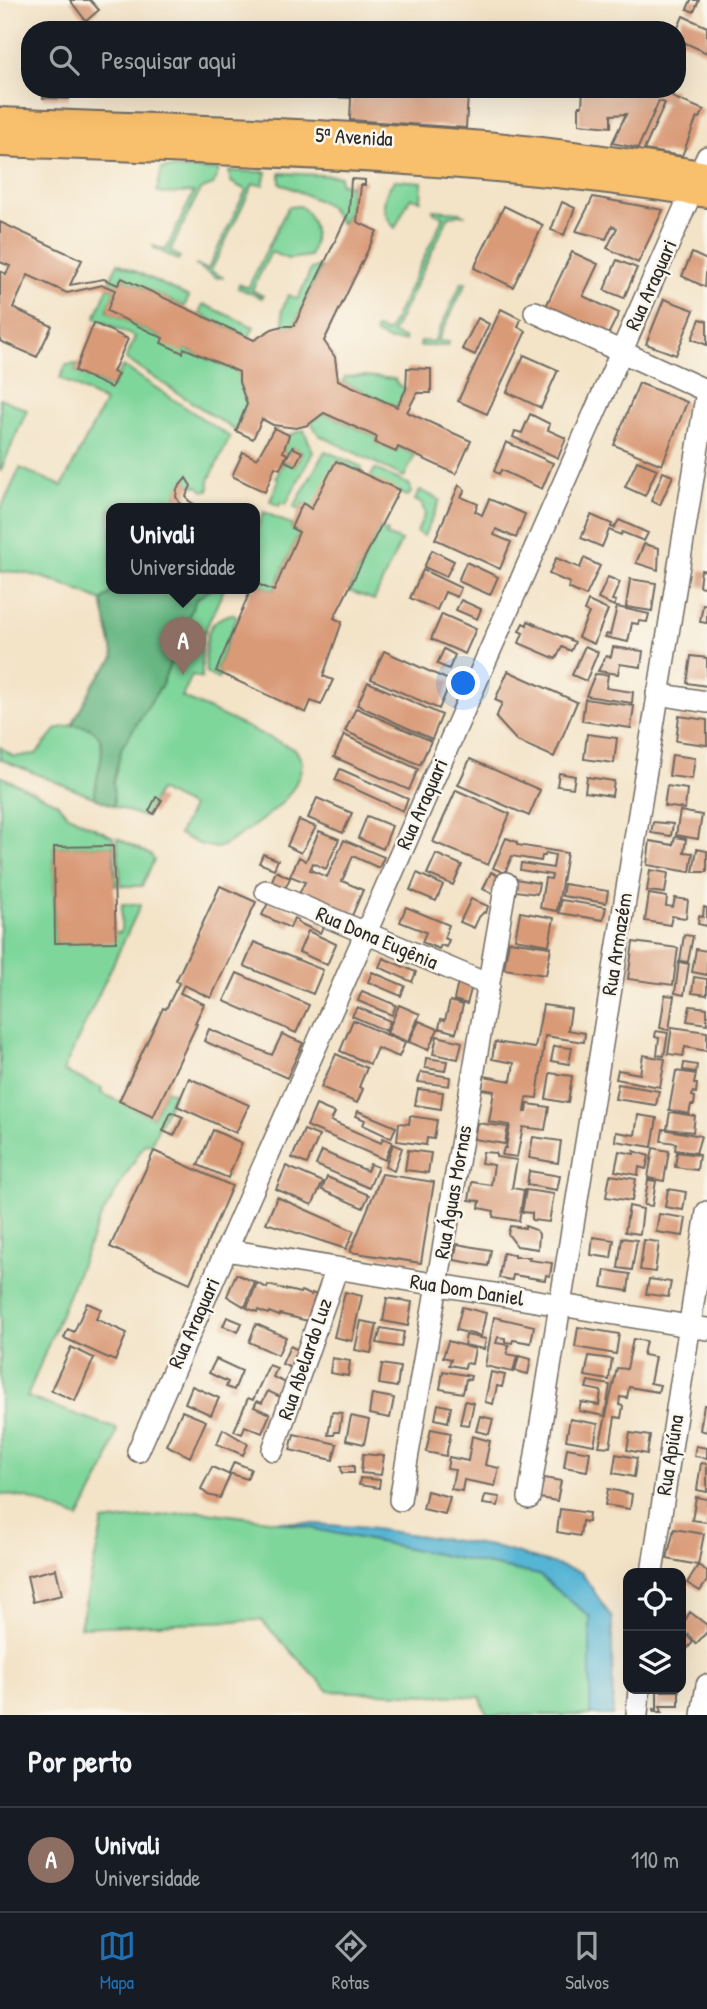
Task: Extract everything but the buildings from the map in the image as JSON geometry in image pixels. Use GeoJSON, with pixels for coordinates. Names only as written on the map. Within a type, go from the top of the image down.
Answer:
{"type":"FeatureCollection","features":[{"type":"Feature","properties":{"kind":"main road","name":"5ª Avenida"},"geometry":{"type":"LineString","coordinates":[[0,121],[362,136],[473,144],[600,158],[703,178]]}},
{"type":"Feature","properties":{"kind":"main road","name":"5ª Avenida"},"geometry":{"type":"LineString","coordinates":[[0,143],[415,160],[556,173],[703,178]]}},
{"type":"Feature","properties":{"kind":"street","name":"Rua Araquari"},"geometry":{"type":"LineString","coordinates":[[138,1451],[622,351],[703,178]]}},
{"type":"Feature","properties":{"kind":"street","name":"Rua Armazém"},"geometry":{"type":"LineString","coordinates":[[529,1498],[707,391],[535,312]]}},
{"type":"Feature","properties":{"kind":"street"},"geometry":{"type":"LineString","coordinates":[[657,694],[707,702]]}},
{"type":"Feature","properties":{"kind":"street","name":"Rua Águas Mornas"},"geometry":{"type":"LineString","coordinates":[[400,1500],[506,883]]}},
{"type":"Feature","properties":{"kind":"street","name":"Rua Dona Eugênia"},"geometry":{"type":"LineString","coordinates":[[266,891],[489,985]]}},
{"type":"Feature","properties":{"kind":"street","name":"Rua Apiúna"},"geometry":{"type":"LineString","coordinates":[[653,1568],[698,1328],[707,1212]]}},
{"type":"Feature","properties":{"kind":"street","name":"Rua Dom Daniel"},"geometry":{"type":"LineString","coordinates":[[226,1250],[698,1328]]}},
{"type":"Feature","properties":{"kind":"street","name":"Rua Abelardo Luz"},"geometry":{"type":"LineString","coordinates":[[273,1450],[337,1268]]}},
{"type":"Feature","properties":{"kind":"street"},"geometry":{"type":"LineString","coordinates":[[702,1715],[707,1685]]}},
{"type":"Feature","properties":{"kind":"street"},"geometry":{"type":"LineString","coordinates":[[637,1715],[639,1694]]}},
{"type":"Feature","properties":{"kind":"green space"},"geometry":{"type":"Polygon","coordinates":[[[162,168],[219,170],[213,185],[200,190],[170,251],[180,257],[178,260],[153,246],[166,250],[194,192],[162,194],[157,191],[162,168]]]}},
{"type":"Feature","properties":{"kind":"green space"},"geometry":{"type":"Polygon","coordinates":[[[229,171],[266,172],[263,185],[253,184],[211,271],[222,277],[217,278],[195,265],[208,269],[246,190],[231,182],[229,171]]]}},
{"type":"Feature","properties":{"kind":"green space"},"geometry":{"type":"Polygon","coordinates":[[[280,173],[340,176],[340,184],[350,185],[349,212],[341,224],[328,205],[280,183],[280,173]]]}},
{"type":"Feature","properties":{"kind":"green space"},"geometry":{"type":"Polygon","coordinates":[[[395,180],[422,182],[421,200],[410,198],[395,228],[387,216],[384,204],[387,192],[395,180]]]}},
{"type":"Feature","properties":{"kind":"green space"},"geometry":{"type":"Polygon","coordinates":[[[300,206],[309,216],[314,229],[310,256],[288,259],[271,252],[252,290],[263,296],[262,298],[238,288],[239,284],[248,288],[288,207],[300,206]]]}},
{"type":"Feature","properties":{"kind":"green space"},"geometry":{"type":"Polygon","coordinates":[[[433,210],[460,212],[464,215],[449,216],[392,334],[404,338],[405,341],[390,341],[376,334],[375,330],[388,333],[444,216],[434,213],[433,210]]]}},
{"type":"Feature","properties":{"kind":"green space"},"geometry":{"type":"Polygon","coordinates":[[[118,263],[189,297],[184,307],[122,278],[118,285],[109,282],[118,263]]]}},
{"type":"Feature","properties":{"kind":"green space"},"geometry":{"type":"Polygon","coordinates":[[[321,267],[294,326],[284,327],[282,310],[288,295],[298,299],[311,269],[321,267]]]}},
{"type":"Feature","properties":{"kind":"green space"},"geometry":{"type":"Polygon","coordinates":[[[462,282],[466,283],[438,341],[449,342],[448,346],[420,346],[421,341],[434,342],[462,282]]]}},
{"type":"Feature","properties":{"kind":"green space"},"geometry":{"type":"Polygon","coordinates":[[[108,287],[115,290],[107,311],[163,338],[183,352],[184,348],[239,372],[239,382],[247,404],[236,431],[126,359],[135,337],[95,318],[108,287]]]}},
{"type":"Feature","properties":{"kind":"green space"},"geometry":{"type":"Polygon","coordinates":[[[203,304],[254,327],[249,337],[199,314],[203,304]]]}},
{"type":"Feature","properties":{"kind":"green space"},"geometry":{"type":"Polygon","coordinates":[[[78,364],[75,371],[111,388],[123,366],[230,437],[209,480],[209,490],[203,491],[198,486],[191,486],[186,479],[177,490],[176,497],[180,503],[106,503],[106,594],[110,594],[102,601],[38,576],[0,572],[0,511],[20,468],[62,486],[105,402],[60,378],[66,365],[78,364]]]}},
{"type":"Feature","properties":{"kind":"green space"},"geometry":{"type":"Polygon","coordinates":[[[345,377],[395,379],[397,384],[406,389],[397,407],[343,382],[345,377]]]}},
{"type":"Feature","properties":{"kind":"green space"},"geometry":{"type":"Polygon","coordinates":[[[0,398],[27,410],[0,472],[0,398]]]}},
{"type":"Feature","properties":{"kind":"green space"},"geometry":{"type":"Polygon","coordinates":[[[324,413],[377,437],[376,443],[396,452],[398,447],[415,455],[404,477],[319,435],[311,422],[324,413]]]}},
{"type":"Feature","properties":{"kind":"green space"},"geometry":{"type":"Polygon","coordinates":[[[304,430],[313,452],[286,504],[281,502],[279,506],[270,501],[279,480],[276,478],[284,461],[295,466],[302,452],[292,447],[288,455],[283,452],[289,435],[304,430]]]}},
{"type":"Feature","properties":{"kind":"green space"},"geometry":{"type":"Polygon","coordinates":[[[325,451],[362,467],[362,474],[311,509],[303,503],[299,510],[294,507],[325,451]]]}},
{"type":"Feature","properties":{"kind":"green space"},"geometry":{"type":"Polygon","coordinates":[[[375,469],[410,485],[411,493],[407,496],[370,478],[375,469]]]}},
{"type":"Feature","properties":{"kind":"green space"},"geometry":{"type":"Polygon","coordinates":[[[420,490],[440,500],[424,536],[417,532],[425,514],[422,504],[415,500],[420,490]]]}},
{"type":"Feature","properties":{"kind":"green space"},"geometry":{"type":"Polygon","coordinates":[[[264,512],[292,525],[291,528],[299,532],[274,591],[260,585],[260,521],[264,512]]]}},
{"type":"Feature","properties":{"kind":"green space"},"geometry":{"type":"Polygon","coordinates":[[[379,528],[388,532],[386,535],[401,541],[374,600],[349,591],[379,528]]]}},
{"type":"Feature","properties":{"kind":"green space"},"geometry":{"type":"Polygon","coordinates":[[[110,594],[204,594],[196,599],[162,684],[122,747],[113,782],[114,806],[95,798],[102,751],[97,733],[87,727],[72,725],[94,683],[114,658],[102,601],[110,594]]]}},
{"type":"Feature","properties":{"kind":"green space"},"geometry":{"type":"Polygon","coordinates":[[[204,594],[222,594],[201,639],[202,678],[192,675],[182,697],[296,750],[302,762],[295,785],[280,805],[250,828],[216,848],[199,844],[179,834],[192,807],[159,790],[144,817],[114,806],[113,782],[122,747],[162,684],[196,599],[204,594]]]}},
{"type":"Feature","properties":{"kind":"green space"},"geometry":{"type":"Polygon","coordinates":[[[233,614],[237,617],[216,670],[221,673],[218,679],[206,673],[207,636],[215,622],[233,614]]]}},
{"type":"Feature","properties":{"kind":"green space"},"geometry":{"type":"Polygon","coordinates":[[[72,725],[87,727],[97,733],[101,741],[95,798],[0,759],[0,747],[14,757],[36,754],[57,729],[72,725]]]}},
{"type":"Feature","properties":{"kind":"green space"},"geometry":{"type":"Polygon","coordinates":[[[0,776],[57,803],[68,815],[113,837],[117,886],[114,886],[113,846],[54,847],[55,943],[121,932],[122,904],[141,904],[63,1071],[102,1088],[101,1093],[153,1117],[166,1090],[174,1093],[151,1144],[145,1143],[98,1222],[27,1397],[117,1429],[106,1466],[79,1518],[27,1498],[0,1494],[0,776]]]}},
{"type":"Feature","properties":{"kind":"green space"},"geometry":{"type":"Polygon","coordinates":[[[117,838],[151,855],[154,860],[142,886],[121,886],[117,838]]]}},
{"type":"Feature","properties":{"kind":"green space"},"geometry":{"type":"Polygon","coordinates":[[[199,1511],[276,1521],[539,1575],[590,1617],[590,1715],[487,1715],[480,1697],[329,1691],[261,1620],[80,1627],[103,1522],[199,1511]]]}},
{"type":"Feature","properties":{"kind":"water"},"geometry":{"type":"Polygon","coordinates":[[[276,1521],[367,1528],[491,1546],[581,1572],[612,1618],[613,1715],[590,1715],[590,1617],[539,1575],[276,1521]]]}},
{"type":"Feature","properties":{"kind":"place","name":"Univali"},"geometry":{"type":"Point","coordinates":[183,675]}}]}
